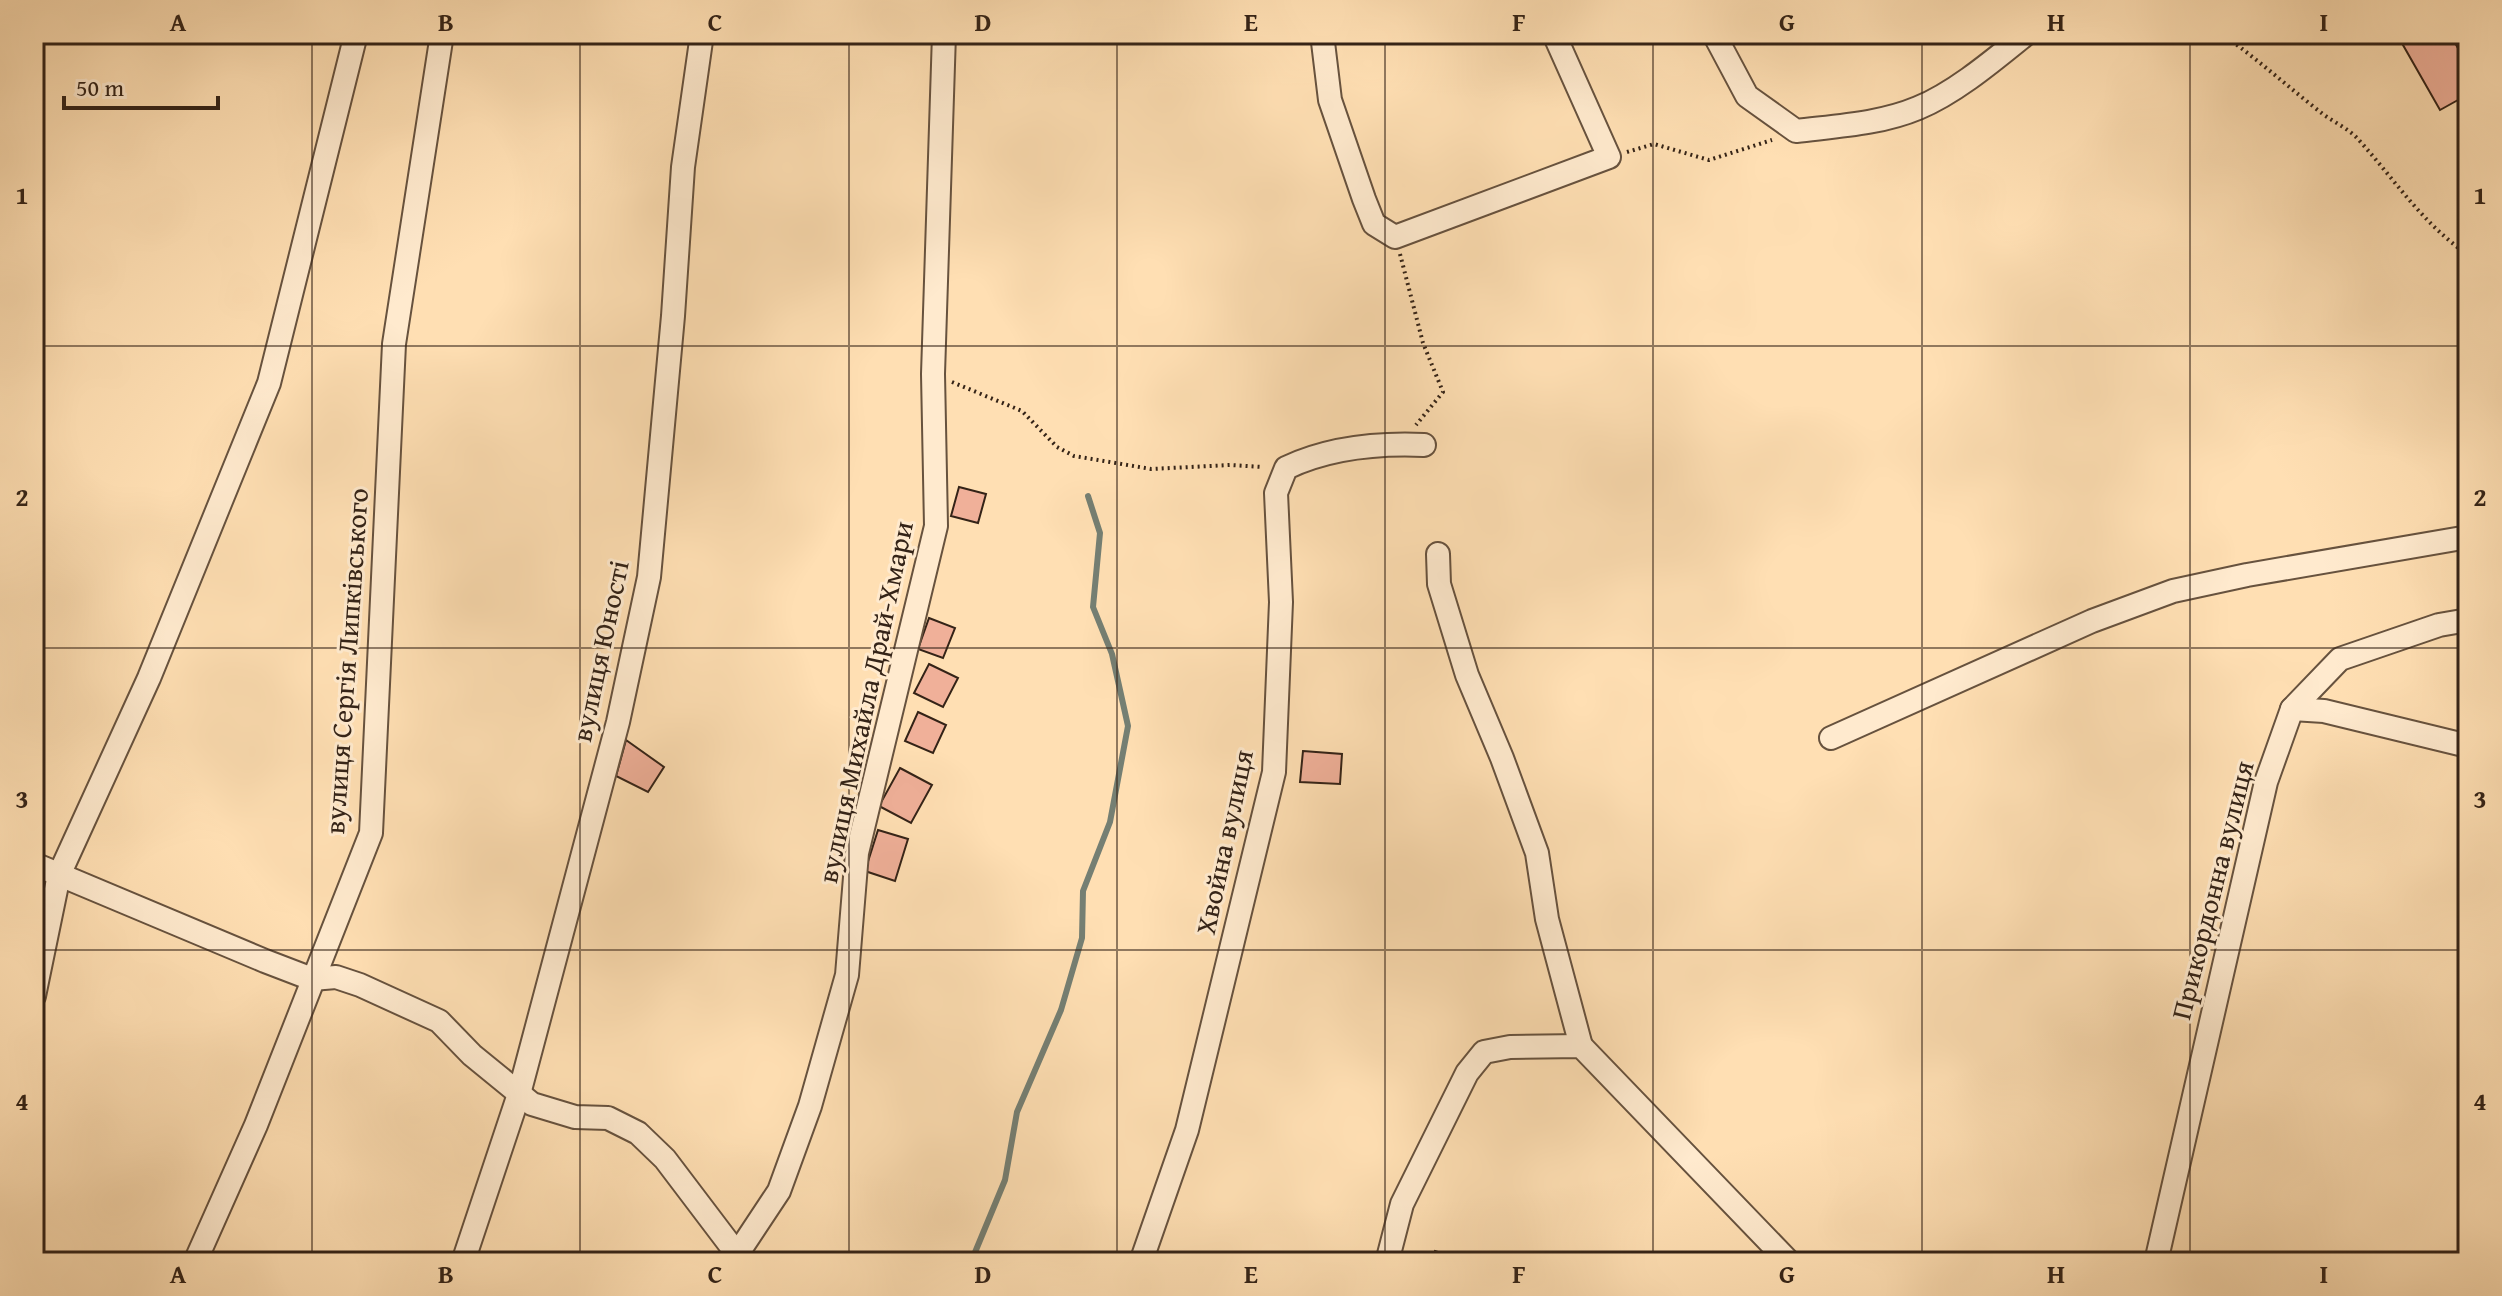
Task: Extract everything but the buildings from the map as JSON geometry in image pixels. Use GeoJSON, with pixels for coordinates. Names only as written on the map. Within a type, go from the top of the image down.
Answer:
{"type":"FeatureCollection","features":[{"type":"Feature","properties":{"kind":"street"},"geometry":{"type":"LineString","coordinates":[[34,996],[59,875],[149,678],[269,383],[356,34]]}},
{"type":"Feature","properties":{"kind":"street","name":"вулиця Сергія Липківського"},"geometry":{"type":"LineString","coordinates":[[195,1262],[256,1125],[371,833],[394,344],[442,34]]}},
{"type":"Feature","properties":{"kind":"street","name":"вулиця Юності"},"geometry":{"type":"LineString","coordinates":[[463,1262],[519,1094],[618,722],[649,577],[683,167],[702,34]]}},
{"type":"Feature","properties":{"kind":"street","name":"вулиця Михайла Драй-Хмари"},"geometry":{"type":"LineString","coordinates":[[734,1258],[779,1191],[810,1106],[847,975],[857,853],[936,526],[933,374],[944,34]]}},
{"type":"Feature","properties":{"kind":"street"},"geometry":{"type":"LineString","coordinates":[[1322,34],[1330,100],[1364,199],[1374,224],[1395,237],[1609,157],[1554,34]]}},
{"type":"Feature","properties":{"kind":"street"},"geometry":{"type":"LineString","coordinates":[[1714,34],[1747,96],[1796,131],[1872,121],[1920,108],[1979,71],[2026,34]]}},
{"type":"Feature","properties":{"kind":"street"},"geometry":{"type":"LineString","coordinates":[[1286,468],[1311,456],[1392,444],[1424,445]]}},
{"type":"Feature","properties":{"kind":"street","name":"Хвойна вулиця"},"geometry":{"type":"LineString","coordinates":[[1141,1262],[1187,1130],[1232,955],[1274,772],[1281,602],[1276,493],[1286,468]]}},
{"type":"Feature","properties":{"kind":"street"},"geometry":{"type":"LineString","coordinates":[[1831,738],[2092,621],[2173,591],[2247,575],[2468,537]]}},
{"type":"Feature","properties":{"kind":"street"},"geometry":{"type":"LineString","coordinates":[[1438,554],[1439,584],[1467,675],[1537,853],[1547,919],[1581,1046],[1789,1262]]}},
{"type":"Feature","properties":{"kind":"street"},"geometry":{"type":"LineString","coordinates":[[2292,709],[2340,659],[2439,625],[2468,620]]}},
{"type":"Feature","properties":{"kind":"street"},"geometry":{"type":"LineString","coordinates":[[2292,709],[2324,711],[2468,746]]}},
{"type":"Feature","properties":{"kind":"street","name":"Прикордонна вулиця"},"geometry":{"type":"LineString","coordinates":[[2156,1262],[2266,782],[2292,709]]}},
{"type":"Feature","properties":{"kind":"street"},"geometry":{"type":"LineString","coordinates":[[34,864],[312,979],[336,977],[360,985],[439,1021],[472,1055],[532,1104],[575,1117],[608,1118],[638,1133],[665,1159],[734,1258]]}},
{"type":"Feature","properties":{"kind":"street"},"geometry":{"type":"LineString","coordinates":[[1387,1262],[1402,1204],[1467,1073],[1484,1052],[1510,1047],[1581,1046]]}},
{"type":"Feature","properties":{"kind":"path"},"geometry":{"type":"LineString","coordinates":[[2222,34],[2356,137],[2436,232],[2468,255]]}},
{"type":"Feature","properties":{"kind":"path"},"geometry":{"type":"LineString","coordinates":[[1609,157],[1654,144],[1709,160],[1796,131]]}},
{"type":"Feature","properties":{"kind":"path"},"geometry":{"type":"LineString","coordinates":[[1392,444],[1414,428],[1443,392],[1423,343],[1395,237]]}},
{"type":"Feature","properties":{"kind":"path"},"geometry":{"type":"LineString","coordinates":[[933,374],[1022,411],[1057,447],[1074,456],[1151,469],[1230,465],[1286,468]]}},
{"type":"Feature","properties":{"kind":"waterway"},"geometry":{"type":"LineString","coordinates":[[971,1262],[1005,1180],[1017,1112],[1061,1010],[1082,938],[1083,891],[1110,822],[1128,726],[1112,654],[1093,607],[1100,533],[1088,496]]}}]}
